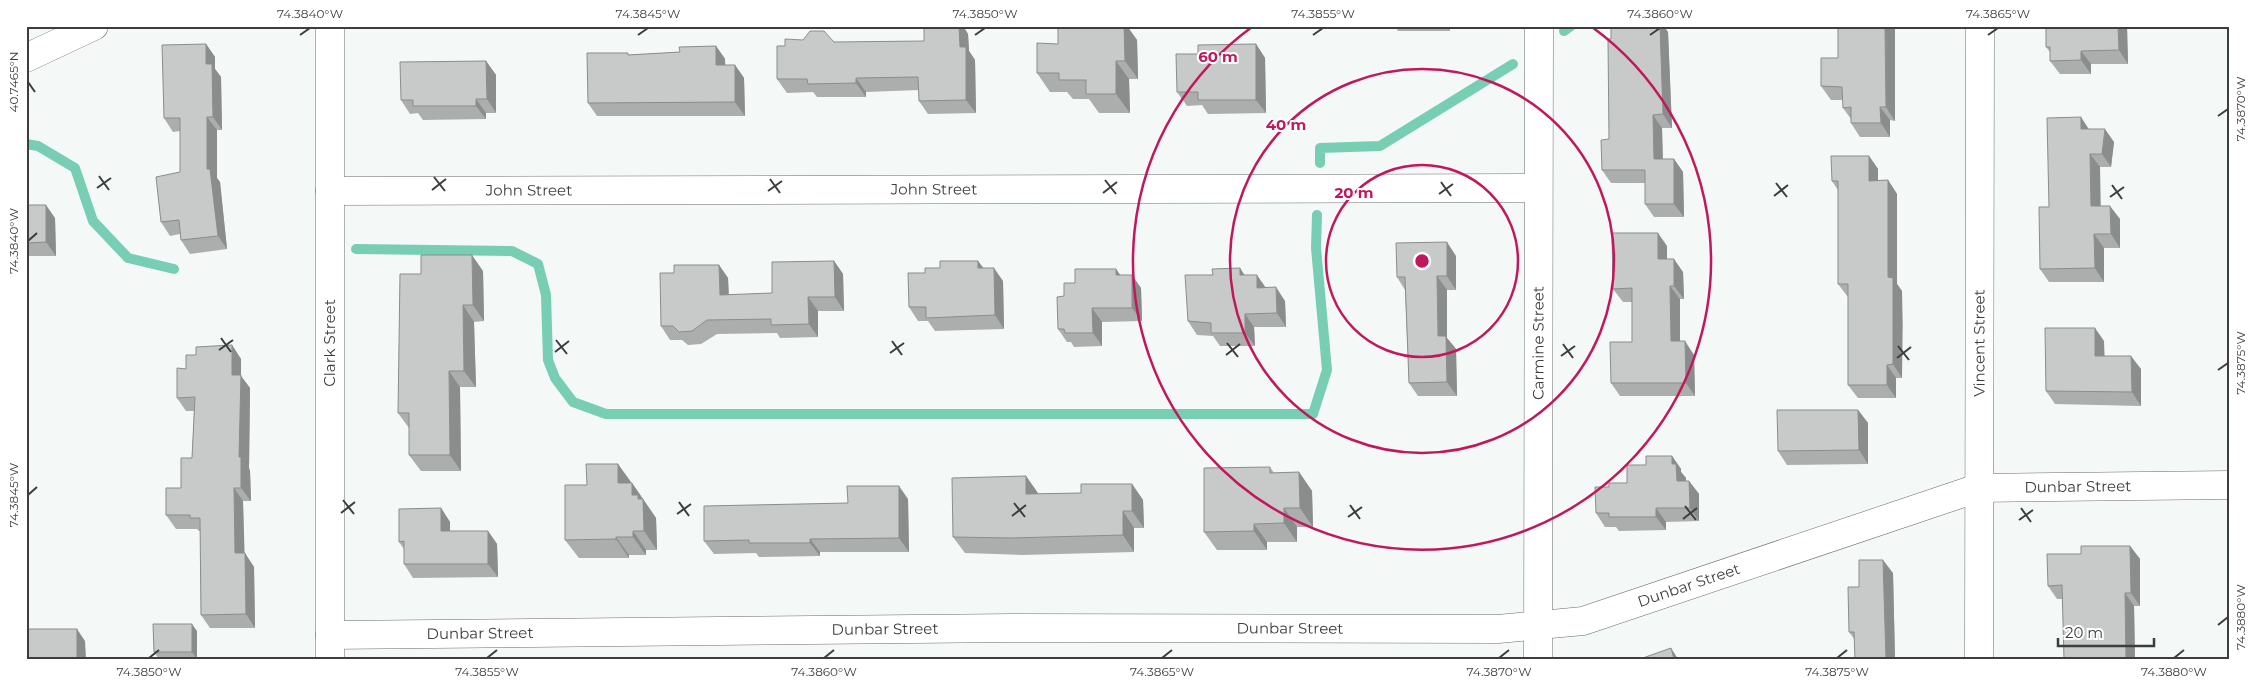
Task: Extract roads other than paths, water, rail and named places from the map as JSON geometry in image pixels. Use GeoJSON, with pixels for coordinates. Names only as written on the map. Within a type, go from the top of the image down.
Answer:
{"type":"FeatureCollection","features":[{"type":"Feature","properties":{"kind":"street"},"geometry":{"type":"LineString","coordinates":[[26,58],[94,26]]}},
{"type":"Feature","properties":{"kind":"street","name":"Clark Street"},"geometry":{"type":"LineString","coordinates":[[330,26],[330,647]]}},
{"type":"Feature","properties":{"kind":"street","name":"Carmine Street"},"geometry":{"type":"LineString","coordinates":[[1538,659],[1539,26]]}},
{"type":"Feature","properties":{"kind":"street","name":"Vincent Street"},"geometry":{"type":"LineString","coordinates":[[1978,659],[1980,26]]}},
{"type":"Feature","properties":{"kind":"street","name":"John Street"},"geometry":{"type":"LineString","coordinates":[[330,191],[1538,188]]}},
{"type":"Feature","properties":{"kind":"street","name":"Dunbar Street"},"geometry":{"type":"LineString","coordinates":[[330,647],[1013,628],[1498,629],[1582,620],[1978,488],[2229,485]]}},
{"type":"Feature","properties":{"kind":"waterway"},"geometry":{"type":"LineString","coordinates":[[1564,31],[1571,26]]}},
{"type":"Feature","properties":{"kind":"waterway"},"geometry":{"type":"LineString","coordinates":[[1320,163],[1320,148],[1380,146],[1513,64]]}},
{"type":"Feature","properties":{"kind":"waterway"},"geometry":{"type":"LineString","coordinates":[[26,144],[38,146],[75,168],[93,221],[128,258],[174,269]]}},
{"type":"Feature","properties":{"kind":"waterway"},"geometry":{"type":"LineString","coordinates":[[356,249],[512,251],[538,264],[546,295],[548,360],[555,378],[573,402],[606,414],[1313,414],[1327,370],[1316,248],[1317,215]]}}]}
